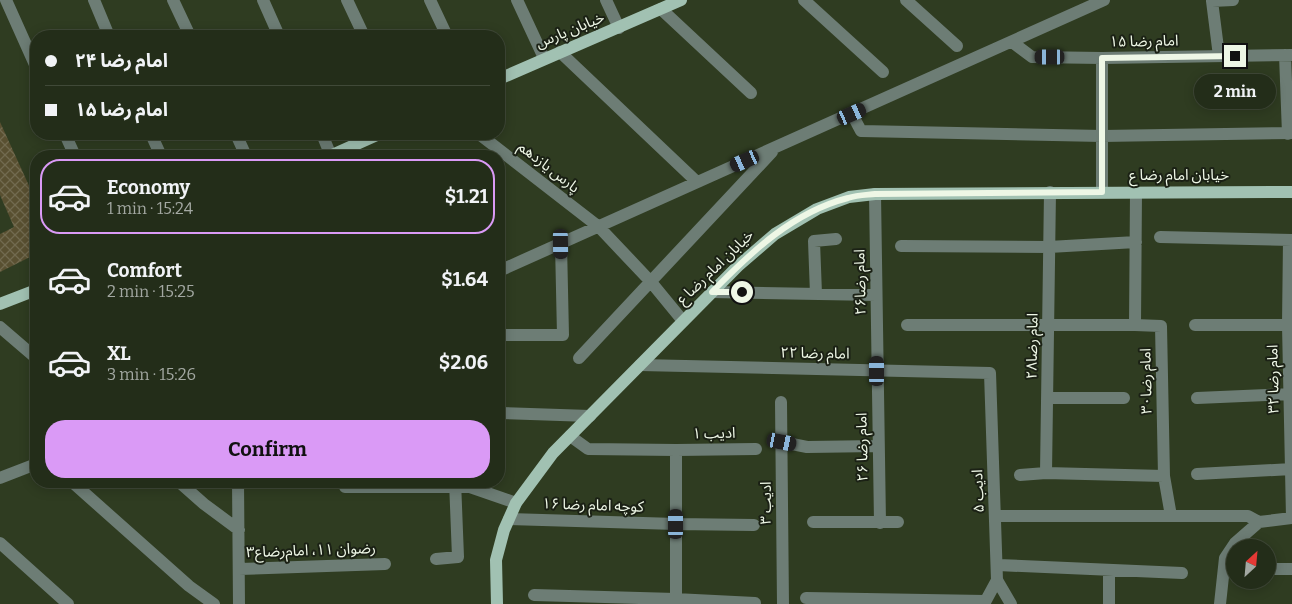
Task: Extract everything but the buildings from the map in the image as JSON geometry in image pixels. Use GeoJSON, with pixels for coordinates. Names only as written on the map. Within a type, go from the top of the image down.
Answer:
{"type":"FeatureCollection","features":[{"type":"Feature","properties":{"kind":"main road","name":"خیابان پارس"},"geometry":{"type":"LineString","coordinates":[[505,76],[681,0]]}},
{"type":"Feature","properties":{"kind":"main road"},"geometry":{"type":"LineString","coordinates":[[344,150],[366,140]]}},
{"type":"Feature","properties":{"kind":"main road","name":"خیابان امام رضا ع"},"geometry":{"type":"LineString","coordinates":[[497,604],[496,560],[509,519],[516,503],[543,465],[738,266],[775,234],[817,209],[849,197],[875,194],[1292,192]]}},
{"type":"Feature","properties":{"kind":"main road"},"geometry":{"type":"LineString","coordinates":[[0,304],[30,292]]}},
{"type":"Feature","properties":{"kind":"street"},"geometry":{"type":"LineString","coordinates":[[6,0],[30,52]]}},
{"type":"Feature","properties":{"kind":"street"},"geometry":{"type":"LineString","coordinates":[[94,0],[106,30]]}},
{"type":"Feature","properties":{"kind":"street"},"geometry":{"type":"LineString","coordinates":[[174,0],[187,30]]}},
{"type":"Feature","properties":{"kind":"street"},"geometry":{"type":"LineString","coordinates":[[263,0],[276,30]]}},
{"type":"Feature","properties":{"kind":"street"},"geometry":{"type":"LineString","coordinates":[[347,0],[361,30]]}},
{"type":"Feature","properties":{"kind":"street"},"geometry":{"type":"LineString","coordinates":[[430,0],[444,30]]}},
{"type":"Feature","properties":{"kind":"street"},"geometry":{"type":"LineString","coordinates":[[516,0],[544,58]]}},
{"type":"Feature","properties":{"kind":"street"},"geometry":{"type":"LineString","coordinates":[[606,0],[619,28]]}},
{"type":"Feature","properties":{"kind":"street"},"geometry":{"type":"LineString","coordinates":[[804,0],[883,72]]}},
{"type":"Feature","properties":{"kind":"street"},"geometry":{"type":"LineString","coordinates":[[906,0],[957,46]]}},
{"type":"Feature","properties":{"kind":"street"},"geometry":{"type":"LineString","coordinates":[[505,268],[1104,0]]}},
{"type":"Feature","properties":{"kind":"street"},"geometry":{"type":"LineString","coordinates":[[1219,56],[1212,1],[1233,0]]}},
{"type":"Feature","properties":{"kind":"street"},"geometry":{"type":"LineString","coordinates":[[661,9],[751,93]]}},
{"type":"Feature","properties":{"kind":"street"},"geometry":{"type":"LineString","coordinates":[[1012,42],[1032,57],[1102,58]]}},
{"type":"Feature","properties":{"kind":"street"},"geometry":{"type":"LineString","coordinates":[[560,52],[698,182]]}},
{"type":"Feature","properties":{"kind":"street"},"geometry":{"type":"LineString","coordinates":[[852,114],[861,131],[1102,136],[1290,134],[1288,55]]}},
{"type":"Feature","properties":{"kind":"street","name":"۱۵ امام رضا"},"geometry":{"type":"LineString","coordinates":[[1102,192],[1102,58],[1288,55]]}},
{"type":"Feature","properties":{"kind":"street","name":"پارس‌‌ یازدهم"},"geometry":{"type":"LineString","coordinates":[[487,140],[499,150]]}},
{"type":"Feature","properties":{"kind":"street"},"geometry":{"type":"LineString","coordinates":[[580,358],[777,147]]}},
{"type":"Feature","properties":{"kind":"street","name":"پارس‌‌ یازدهم"},"geometry":{"type":"LineString","coordinates":[[505,154],[598,227],[684,321]]}},
{"type":"Feature","properties":{"kind":"street","name":"امام رضا۲۸"},"geometry":{"type":"LineString","coordinates":[[1046,473],[1050,192]]}},
{"type":"Feature","properties":{"kind":"street"},"geometry":{"type":"LineString","coordinates":[[907,325],[1136,325],[1136,192]]}},
{"type":"Feature","properties":{"kind":"street","name":"امام رضا۲۶"},"geometry":{"type":"LineString","coordinates":[[875,194],[877,371]]}},
{"type":"Feature","properties":{"kind":"street"},"geometry":{"type":"LineString","coordinates":[[1160,237],[1291,240]]}},
{"type":"Feature","properties":{"kind":"street"},"geometry":{"type":"LineString","coordinates":[[816,294],[814,242],[836,239]]}},
{"type":"Feature","properties":{"kind":"street","name":"امام رضا ۳۲"},"geometry":{"type":"LineString","coordinates":[[1291,240],[1290,394],[1292,518]]}},
{"type":"Feature","properties":{"kind":"street"},"geometry":{"type":"LineString","coordinates":[[901,246],[1049,246],[1136,242]]}},
{"type":"Feature","properties":{"kind":"street"},"geometry":{"type":"LineString","coordinates":[[505,335],[563,335],[561,244]]}},
{"type":"Feature","properties":{"kind":"street"},"geometry":{"type":"LineString","coordinates":[[712,292],[876,295]]}},
{"type":"Feature","properties":{"kind":"street","name":"امام رضا۳۰"},"geometry":{"type":"LineString","coordinates":[[1136,325],[1161,326],[1164,476]]}},
{"type":"Feature","properties":{"kind":"street"},"geometry":{"type":"LineString","coordinates":[[1195,325],[1290,325]]}},
{"type":"Feature","properties":{"kind":"street"},"geometry":{"type":"LineString","coordinates":[[0,327],[30,353]]}},
{"type":"Feature","properties":{"kind":"street","name":"امام رضا ۲۲"},"geometry":{"type":"LineString","coordinates":[[640,365],[990,373]]}},
{"type":"Feature","properties":{"kind":"street","name":"امام رضا ۲۶"},"geometry":{"type":"LineString","coordinates":[[877,371],[880,523]]}},
{"type":"Feature","properties":{"kind":"street","name":"ادیب ۵"},"geometry":{"type":"LineString","coordinates":[[990,373],[998,580]]}},
{"type":"Feature","properties":{"kind":"street"},"geometry":{"type":"LineString","coordinates":[[1196,398],[1290,394]]}},
{"type":"Feature","properties":{"kind":"street"},"geometry":{"type":"LineString","coordinates":[[1047,398],[1124,398]]}},
{"type":"Feature","properties":{"kind":"street","name":"ادیب ۳"},"geometry":{"type":"LineString","coordinates":[[781,402],[783,604]]}},
{"type":"Feature","properties":{"kind":"street"},"geometry":{"type":"LineString","coordinates":[[505,413],[590,416]]}},
{"type":"Feature","properties":{"kind":"street"},"geometry":{"type":"LineString","coordinates":[[570,436],[588,449],[676,450]]}},
{"type":"Feature","properties":{"kind":"street"},"geometry":{"type":"LineString","coordinates":[[782,442],[808,447],[878,446]]}},
{"type":"Feature","properties":{"kind":"street","name":"ادیب ۱"},"geometry":{"type":"LineString","coordinates":[[676,601],[676,450],[756,449]]}},
{"type":"Feature","properties":{"kind":"street"},"geometry":{"type":"LineString","coordinates":[[0,478],[30,466]]}},
{"type":"Feature","properties":{"kind":"street"},"geometry":{"type":"LineString","coordinates":[[1197,474],[1291,469]]}},
{"type":"Feature","properties":{"kind":"street"},"geometry":{"type":"LineString","coordinates":[[1020,475],[1046,473],[1164,476],[1171,516]]}},
{"type":"Feature","properties":{"kind":"street"},"geometry":{"type":"LineString","coordinates":[[79,488],[189,586],[214,604]]}},
{"type":"Feature","properties":{"kind":"street"},"geometry":{"type":"LineString","coordinates":[[186,488],[238,530]]}},
{"type":"Feature","properties":{"kind":"street"},"geometry":{"type":"LineString","coordinates":[[238,488],[239,604]]}},
{"type":"Feature","properties":{"kind":"street"},"geometry":{"type":"LineString","coordinates":[[436,559],[458,558],[455,488]]}},
{"type":"Feature","properties":{"kind":"street"},"geometry":{"type":"LineString","coordinates":[[473,488],[516,503]]}},
{"type":"Feature","properties":{"kind":"street"},"geometry":{"type":"LineString","coordinates":[[995,516],[1248,516],[1259,522]]}},
{"type":"Feature","properties":{"kind":"street"},"geometry":{"type":"LineString","coordinates":[[1220,604],[1225,558],[1235,543],[1259,522],[1292,518]]}},
{"type":"Feature","properties":{"kind":"street","name":"کوچه امام رضا ۱۶"},"geometry":{"type":"LineString","coordinates":[[509,519],[754,525]]}},
{"type":"Feature","properties":{"kind":"street"},"geometry":{"type":"LineString","coordinates":[[813,522],[898,522]]}},
{"type":"Feature","properties":{"kind":"street"},"geometry":{"type":"LineString","coordinates":[[2,549],[66,603]]}},
{"type":"Feature","properties":{"kind":"street","name":"رضوان ۱۱، امام‌رضا‌ع‌۳"},"geometry":{"type":"LineString","coordinates":[[239,569],[385,564]]}},
{"type":"Feature","properties":{"kind":"street"},"geometry":{"type":"LineString","coordinates":[[998,566],[1182,573]]}},
{"type":"Feature","properties":{"kind":"street"},"geometry":{"type":"LineString","coordinates":[[1276,568],[1292,568]]}},
{"type":"Feature","properties":{"kind":"street"},"geometry":{"type":"LineString","coordinates":[[1109,570],[1109,604]]}},
{"type":"Feature","properties":{"kind":"street"},"geometry":{"type":"LineString","coordinates":[[806,598],[984,602],[998,580],[1011,604]]}},
{"type":"Feature","properties":{"kind":"street"},"geometry":{"type":"LineString","coordinates":[[534,596],[755,603]]}},
{"type":"Feature","properties":{"kind":"route"},"geometry":{"type":"LineString","coordinates":[[742,292],[712,292],[738,266],[775,234],[817,209],[849,197],[875,194],[1102,192],[1102,58],[1235,56]]}}]}
